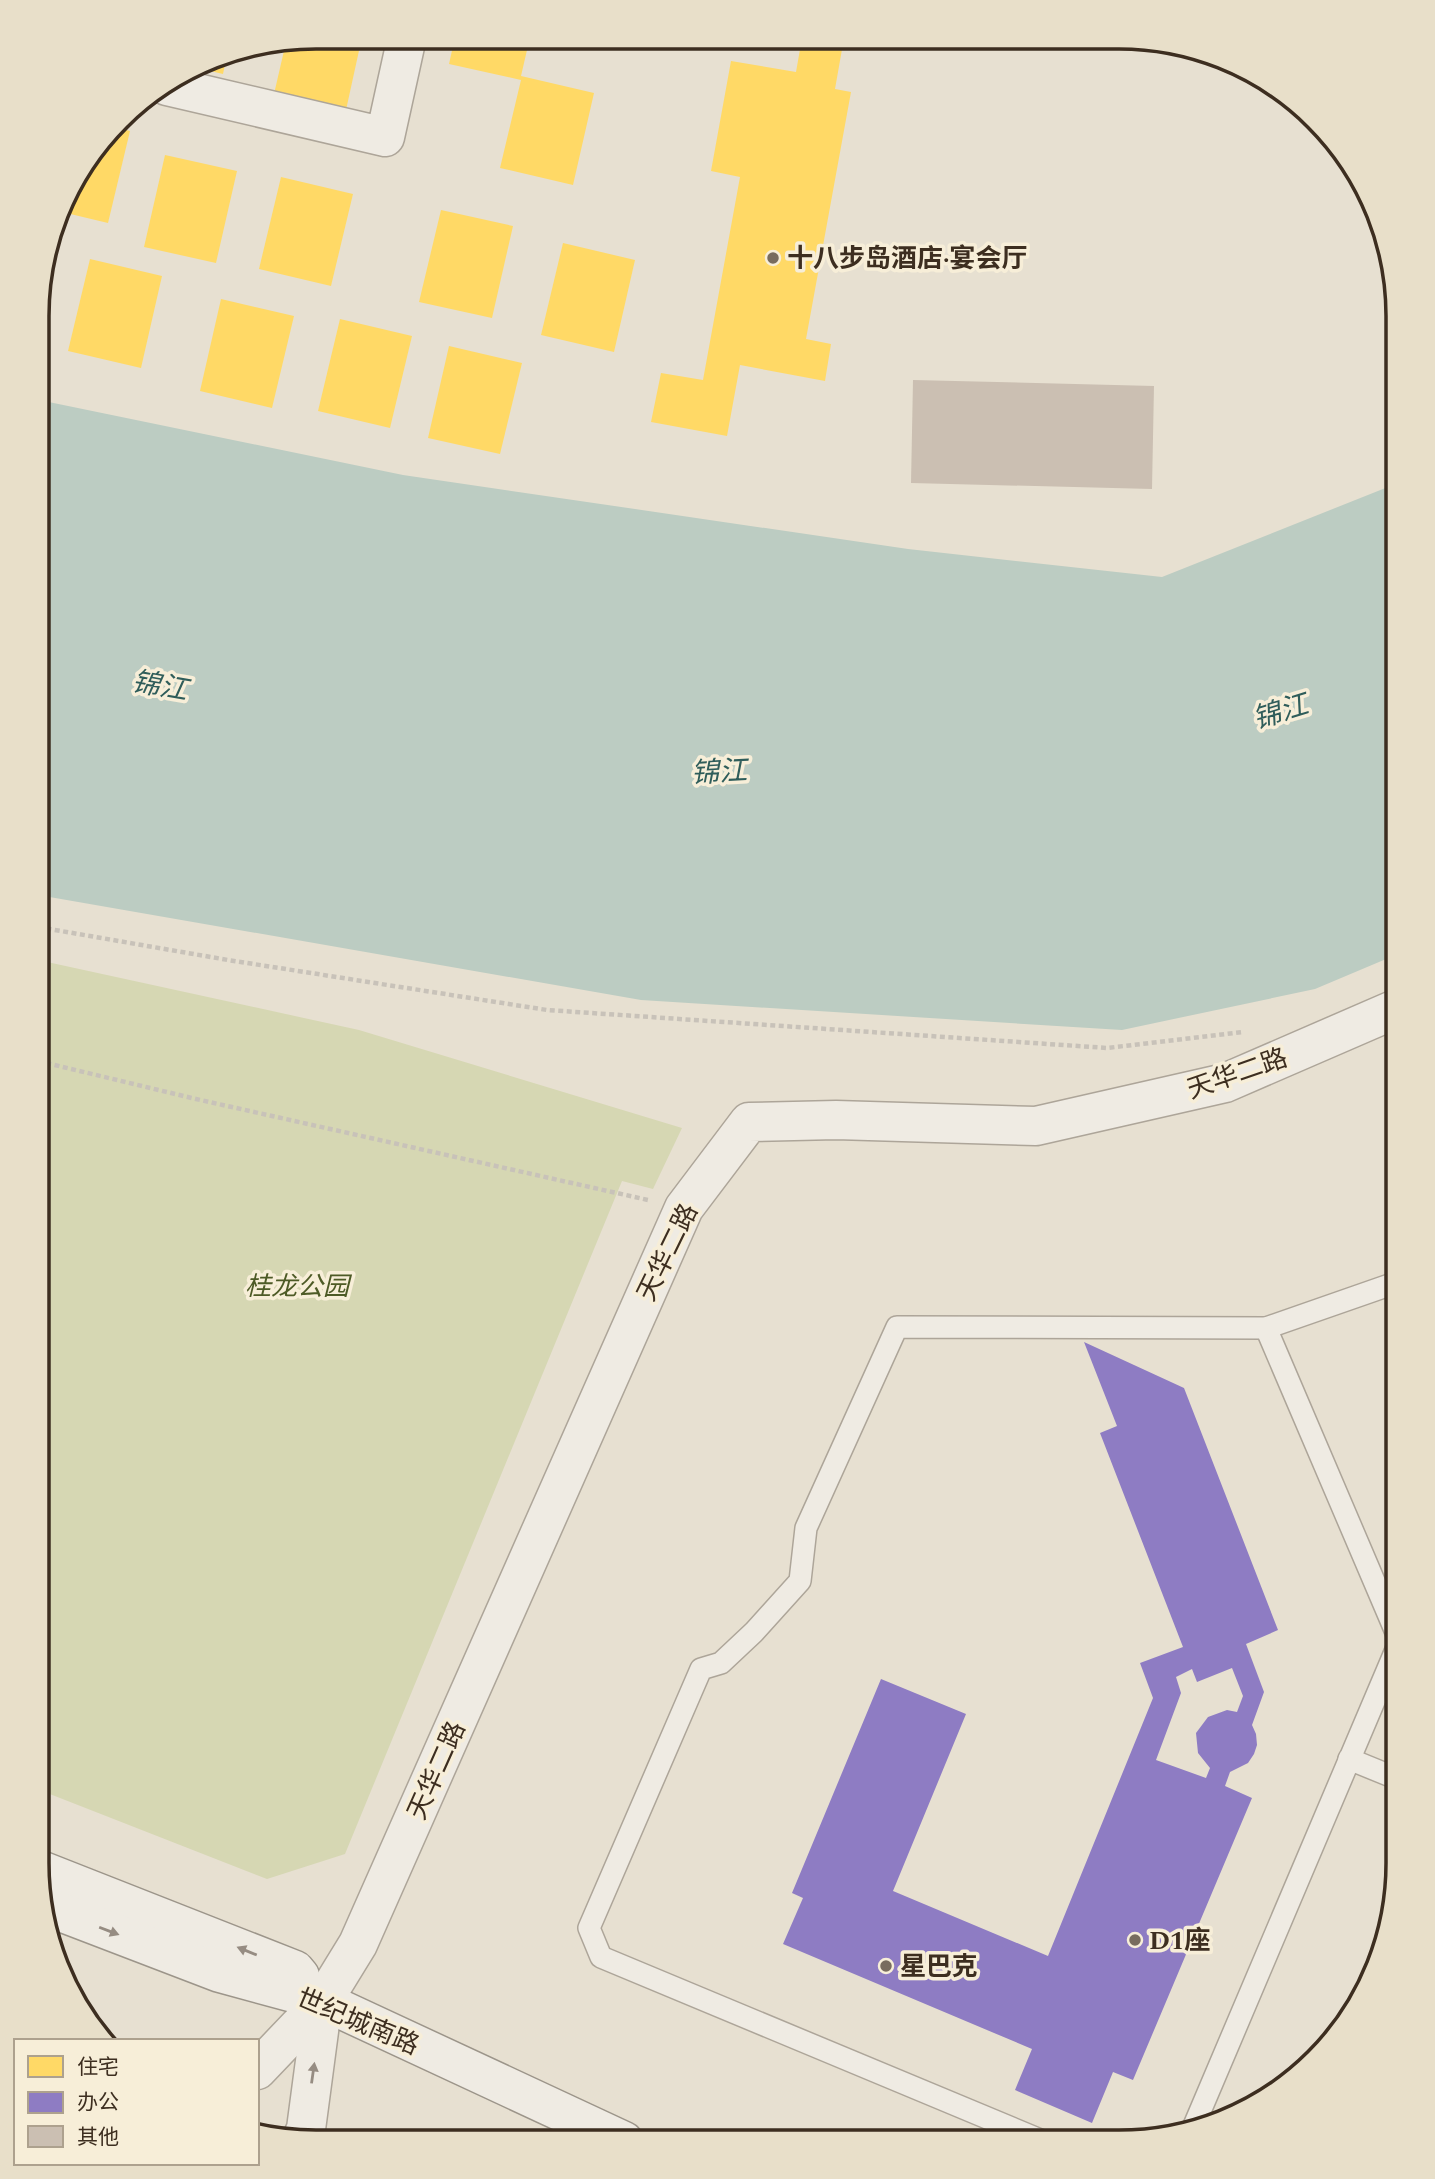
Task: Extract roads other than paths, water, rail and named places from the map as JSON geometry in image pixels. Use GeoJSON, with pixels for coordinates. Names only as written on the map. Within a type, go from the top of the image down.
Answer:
{"type":"FeatureCollection","features":[{"type":"Feature","properties":{"kind":"street"},"geometry":{"type":"LineString","coordinates":[[177,88],[385,137],[404,49]]}},
{"type":"Feature","properties":{"kind":"street","name":"天华二路"},"geometry":{"type":"LineString","coordinates":[[259,2068],[323,2001],[358,1944],[684,1208],[749,1122],[836,1120],[1037,1126],[1225,1083],[1386,1013]]}},
{"type":"Feature","properties":{"kind":"street"},"geometry":{"type":"LineString","coordinates":[[50,1874],[295,1970],[323,2001]]}},
{"type":"Feature","properties":{"kind":"street","name":"世纪城南路"},"geometry":{"type":"LineString","coordinates":[[53,1909],[220,1973],[323,2001],[600,2130]]}},
{"type":"Feature","properties":{"kind":"street","name":"天华二路"},"geometry":{"type":"LineString","coordinates":[[306,2129],[323,2001]]}},
{"type":"Feature","properties":{"kind":"lane"},"geometry":{"type":"LineString","coordinates":[[1016,2130],[601,1957],[589,1928],[701,1670],[721,1663],[754,1632],[800,1581],[806,1528],[897,1327],[1266,1328],[1386,1286]]}},
{"type":"Feature","properties":{"kind":"lane"},"geometry":{"type":"LineString","coordinates":[[1266,1328],[1386,1609]]}},
{"type":"Feature","properties":{"kind":"lane"},"geometry":{"type":"LineString","coordinates":[[1197,2118],[1386,1674]]}},
{"type":"Feature","properties":{"kind":"lane"},"geometry":{"type":"LineString","coordinates":[[1349,1759],[1386,1774]]}},
{"type":"Feature","properties":{"kind":"water","name":"锦江"},"geometry":{"type":"Polygon","coordinates":[[[49,402],[403,475],[908,549],[1162,577],[1386,488],[1386,959],[1315,989],[1122,1030],[641,1000],[49,897],[49,402]]]}},
{"type":"Feature","properties":{"kind":"place","name":"十八步岛酒店·宴会厅"},"geometry":{"type":"Point","coordinates":[773,258]}},
{"type":"Feature","properties":{"kind":"place","name":"D1座"},"geometry":{"type":"Point","coordinates":[1135,1940]}},
{"type":"Feature","properties":{"kind":"place","name":"星巴克"},"geometry":{"type":"Point","coordinates":[886,1966]}},
{"type":"Feature","properties":{"kind":"park label","name":"桂龙公园"},"geometry":{"type":"Point","coordinates":[297,1286]}}]}
